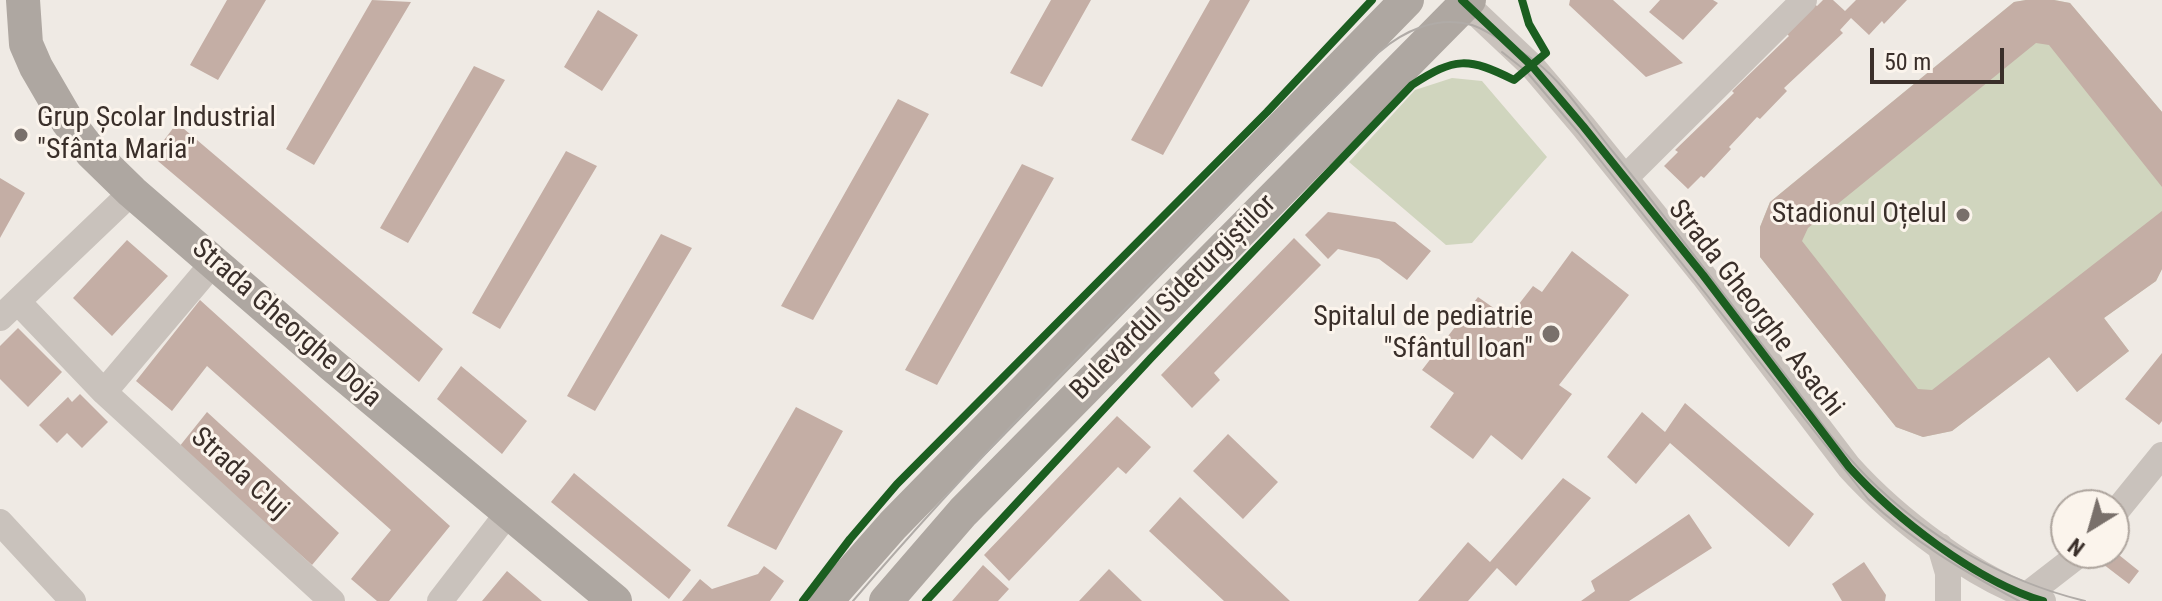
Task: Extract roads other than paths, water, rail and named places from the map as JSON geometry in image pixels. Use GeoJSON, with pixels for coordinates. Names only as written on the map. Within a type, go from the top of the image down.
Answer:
{"type":"FeatureCollection","features":[{"type":"Feature","properties":{"kind":"main road","name":"Strada Gheorghe Doja"},"geometry":{"type":"LineString","coordinates":[[23,0],[26,44],[52,97],[91,152],[132,192],[615,601]]}},
{"type":"Feature","properties":{"kind":"main road","name":"Bulevardul Siderurgiștilor"},"geometry":{"type":"LineString","coordinates":[[826,601],[893,525],[1407,0]]}},
{"type":"Feature","properties":{"kind":"main road","name":"Bulevardul Siderurgiștilor"},"geometry":{"type":"LineString","coordinates":[[886,601],[973,501],[1465,1]]}},
{"type":"Feature","properties":{"kind":"street"},"geometry":{"type":"LineString","coordinates":[[1624,176],[1804,0]]}},
{"type":"Feature","properties":{"kind":"street","name":"Strada Gheorghe Asachi"},"geometry":{"type":"LineString","coordinates":[[1465,1],[1532,66],[1624,176],[1748,332],[1849,467],[1884,504],[1940,546],[2029,599]]}},
{"type":"Feature","properties":{"kind":"street"},"geometry":{"type":"LineString","coordinates":[[9,310],[132,192]]}},
{"type":"Feature","properties":{"kind":"street"},"geometry":{"type":"LineString","coordinates":[[104,392],[214,262]]}},
{"type":"Feature","properties":{"kind":"street","name":"Strada Cluj"},"geometry":{"type":"LineString","coordinates":[[9,310],[104,392],[332,601]]}},
{"type":"Feature","properties":{"kind":"street"},"geometry":{"type":"LineString","coordinates":[[2130,494],[2162,455]]}},
{"type":"Feature","properties":{"kind":"street"},"geometry":{"type":"LineString","coordinates":[[440,601],[508,513]]}},
{"type":"Feature","properties":{"kind":"street"},"geometry":{"type":"LineString","coordinates":[[0,522],[73,601]]}},
{"type":"Feature","properties":{"kind":"street"},"geometry":{"type":"LineString","coordinates":[[1940,546],[1948,573],[1948,601]]}},
{"type":"Feature","properties":{"kind":"street"},"geometry":{"type":"LineString","coordinates":[[2029,599],[2063,569]]}},
{"type":"Feature","properties":{"kind":"tram line"},"geometry":{"type":"LineString","coordinates":[[853,601],[1045,391],[1378,53],[1410,32],[1446,22],[1459,22],[1483,29],[1531,58],[1557,81],[1679,235],[1834,440],[1890,499],[1941,537],[1996,569],[2025,582],[2085,601]]}},
{"type":"Feature","properties":{"kind":"tram line"},"geometry":{"type":"LineString","coordinates":[[1502,52],[1526,71],[1578,132],[1868,499],[1940,555],[2019,601]]}},
{"type":"Feature","properties":{"kind":"place","name":"Grup Școlar Industrial \"Sfânta Maria\""},"geometry":{"type":"Point","coordinates":[21,135]}},
{"type":"Feature","properties":{"kind":"place","name":"Stadionul Oțelul"},"geometry":{"type":"Point","coordinates":[1963,215]}},
{"type":"Feature","properties":{"kind":"place","name":"Spitalul de pediatrie \"Sfântul Ioan\""},"geometry":{"type":"Point","coordinates":[1551,334]}}]}
